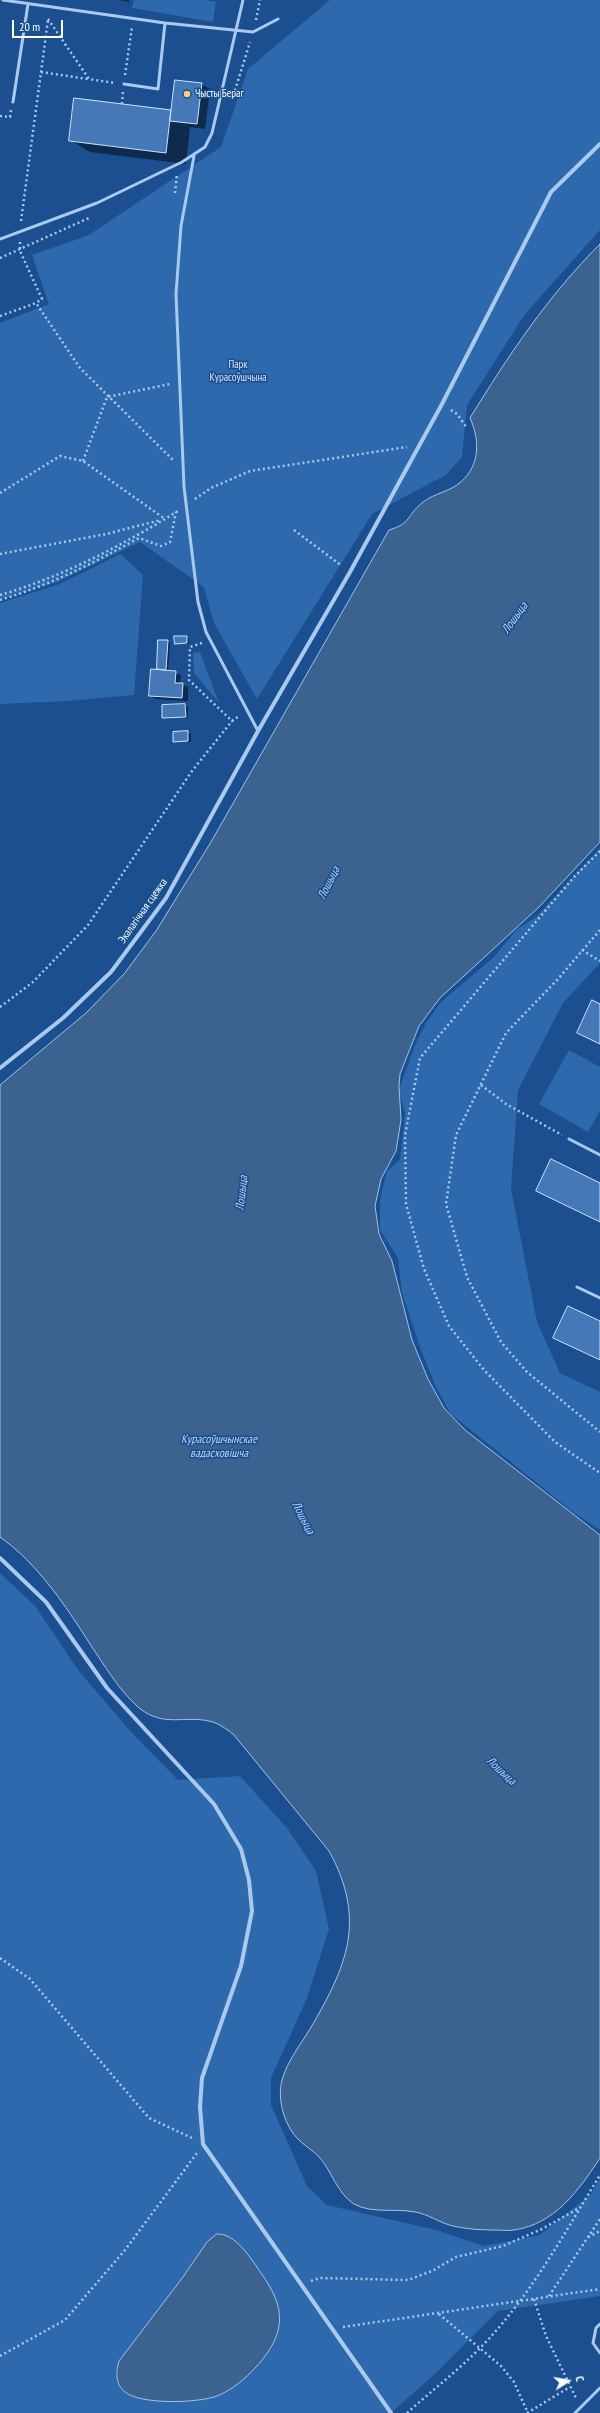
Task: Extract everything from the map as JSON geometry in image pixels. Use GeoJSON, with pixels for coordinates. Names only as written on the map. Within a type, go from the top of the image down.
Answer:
{"type":"FeatureCollection","features":[{"type":"Feature","properties":{"kind":"street","name":"Экалагічная сцежка"},"geometry":{"type":"LineString","coordinates":[[0,1068],[63,1018],[111,972],[166,898],[258,731],[350,572],[420,445],[551,192],[600,144]]}},
{"type":"Feature","properties":{"kind":"street"},"geometry":{"type":"LineString","coordinates":[[0,1558],[46,1602],[77,1649],[107,1688],[214,1804],[241,1849],[249,1880],[252,1911],[241,1966],[202,2078],[200,2106],[203,2144],[390,2413]]}},
{"type":"Feature","properties":{"kind":"lane"},"geometry":{"type":"LineString","coordinates":[[3,0],[165,23],[236,31],[253,32],[278,19]]}},
{"type":"Feature","properties":{"kind":"lane"},"geometry":{"type":"LineString","coordinates":[[0,239],[97,203],[194,156],[205,146],[212,133],[243,0]]}},
{"type":"Feature","properties":{"kind":"lane"},"geometry":{"type":"LineString","coordinates":[[13,102],[28,4]]}},
{"type":"Feature","properties":{"kind":"lane"},"geometry":{"type":"LineString","coordinates":[[124,84],[158,89],[165,23]]}},
{"type":"Feature","properties":{"kind":"lane"},"geometry":{"type":"LineString","coordinates":[[194,156],[181,226],[176,294],[184,479],[198,602],[206,632],[258,731]]}},
{"type":"Feature","properties":{"kind":"lane"},"geometry":{"type":"LineString","coordinates":[[569,1139],[600,1155]]}},
{"type":"Feature","properties":{"kind":"lane"},"geometry":{"type":"LineString","coordinates":[[578,1287],[600,1298]]}},
{"type":"Feature","properties":{"kind":"lane"},"geometry":{"type":"LineString","coordinates":[[600,2324],[596,2328],[593,2343],[600,2353]]}},
{"type":"Feature","properties":{"kind":"lane"},"geometry":{"type":"LineString","coordinates":[[576,2413],[600,2388]]}},
{"type":"Feature","properties":{"kind":"path"},"geometry":{"type":"LineString","coordinates":[[230,106],[253,32],[260,0]]}},
{"type":"Feature","properties":{"kind":"path"},"geometry":{"type":"LineString","coordinates":[[0,316],[36,303],[42,299],[20,251],[19,231],[49,7]]}},
{"type":"Feature","properties":{"kind":"path"},"geometry":{"type":"LineString","coordinates":[[122,104],[133,18]]}},
{"type":"Feature","properties":{"kind":"path"},"geometry":{"type":"LineString","coordinates":[[48,20],[89,79]]}},
{"type":"Feature","properties":{"kind":"path"},"geometry":{"type":"LineString","coordinates":[[41,72],[124,84]]}},
{"type":"Feature","properties":{"kind":"path"},"geometry":{"type":"LineString","coordinates":[[172,175],[192,164]]}},
{"type":"Feature","properties":{"kind":"path"},"geometry":{"type":"LineString","coordinates":[[0,258],[20,251],[91,217]]}},
{"type":"Feature","properties":{"kind":"path"},"geometry":{"type":"LineString","coordinates":[[36,303],[80,368],[107,397],[174,460]]}},
{"type":"Feature","properties":{"kind":"path"},"geometry":{"type":"LineString","coordinates":[[107,397],[170,384]]}},
{"type":"Feature","properties":{"kind":"path"},"geometry":{"type":"LineString","coordinates":[[83,461],[107,397]]}},
{"type":"Feature","properties":{"kind":"path"},"geometry":{"type":"LineString","coordinates":[[458,414],[466,428]]}},
{"type":"Feature","properties":{"kind":"path"},"geometry":{"type":"LineString","coordinates":[[0,595],[37,584],[70,570],[165,519],[211,488],[250,471],[381,453],[420,445]]}},
{"type":"Feature","properties":{"kind":"path"},"geometry":{"type":"LineString","coordinates":[[0,493],[60,456],[83,461],[165,519]]}},
{"type":"Feature","properties":{"kind":"path"},"geometry":{"type":"LineString","coordinates":[[0,600],[38,588],[72,574],[139,538],[161,546],[170,542],[176,512]]}},
{"type":"Feature","properties":{"kind":"path"},"geometry":{"type":"LineString","coordinates":[[0,554],[106,534],[165,519]]}},
{"type":"Feature","properties":{"kind":"path"},"geometry":{"type":"LineString","coordinates":[[294,530],[350,572]]}},
{"type":"Feature","properties":{"kind":"path"},"geometry":{"type":"LineString","coordinates":[[204,642],[190,647],[189,680],[232,721]]}},
{"type":"Feature","properties":{"kind":"path"},"geometry":{"type":"LineString","coordinates":[[0,1007],[33,982],[88,925],[192,771],[232,721],[241,715]]}},
{"type":"Feature","properties":{"kind":"path"},"geometry":{"type":"LineString","coordinates":[[600,851],[574,877],[420,1058],[405,1135],[406,1204],[424,1269],[450,1326],[484,1370],[555,1442],[600,1473]]}},
{"type":"Feature","properties":{"kind":"path"},"geometry":{"type":"LineString","coordinates":[[600,930],[506,1033],[482,1086],[456,1135],[446,1204],[467,1278],[501,1342],[527,1372],[600,1432]]}},
{"type":"Feature","properties":{"kind":"path"},"geometry":{"type":"LineString","coordinates":[[582,950],[600,961]]}},
{"type":"Feature","properties":{"kind":"path"},"geometry":{"type":"LineString","coordinates":[[482,1086],[506,1104],[569,1139]]}},
{"type":"Feature","properties":{"kind":"path"},"geometry":{"type":"LineString","coordinates":[[0,1958],[30,1979],[149,2118],[203,2144],[125,2250],[65,2320],[0,2356]]}},
{"type":"Feature","properties":{"kind":"path"},"geometry":{"type":"LineString","coordinates":[[407,2413],[493,2334],[520,2302],[564,2237],[600,2175]]}},
{"type":"Feature","properties":{"kind":"path"},"geometry":{"type":"LineString","coordinates":[[301,2285],[320,2278],[408,2280],[432,2271],[456,2257],[503,2246],[542,2230],[581,2207]]}},
{"type":"Feature","properties":{"kind":"path"},"geometry":{"type":"LineString","coordinates":[[549,2296],[600,2219]]}},
{"type":"Feature","properties":{"kind":"path"},"geometry":{"type":"LineString","coordinates":[[588,2237],[600,2231]]}},
{"type":"Feature","properties":{"kind":"path"},"geometry":{"type":"LineString","coordinates":[[331,2329],[600,2289]]}},
{"type":"Feature","properties":{"kind":"path"},"geometry":{"type":"LineString","coordinates":[[534,2299],[546,2336],[570,2387],[582,2407]]}},
{"type":"Feature","properties":{"kind":"path"},"geometry":{"type":"LineString","coordinates":[[439,2314],[501,2366],[514,2382],[527,2413],[570,2387]]}},
{"type":"Feature","properties":{"kind":"green space"},"geometry":{"type":"Polygon","coordinates":[[[134,0],[205,0],[216,2],[213,22],[132,8],[134,0]]]}},
{"type":"Feature","properties":{"kind":"green space","name":"Парк Курасоўшчына"},"geometry":{"type":"Polygon","coordinates":[[[330,0],[600,0],[600,230],[525,314],[467,405],[462,457],[446,475],[372,514],[257,699],[214,623],[204,587],[140,542],[57,582],[0,600],[0,323],[49,304],[32,255],[89,235],[221,147],[248,69],[330,0]]]}},
{"type":"Feature","properties":{"kind":"green space"},"geometry":{"type":"Polygon","coordinates":[[[120,554],[143,575],[134,695],[68,701],[0,704],[0,603],[60,584],[120,554]]]}},
{"type":"Feature","properties":{"kind":"green space"},"geometry":{"type":"Polygon","coordinates":[[[200,652],[219,703],[194,673],[193,653],[200,652]]]}},
{"type":"Feature","properties":{"kind":"green space"},"geometry":{"type":"Polygon","coordinates":[[[600,848],[600,963],[563,1003],[518,1090],[511,1189],[537,1322],[560,1373],[600,1392],[600,1530],[573,1512],[451,1414],[436,1387],[421,1350],[402,1293],[398,1258],[380,1230],[380,1200],[387,1171],[400,1160],[405,1113],[399,1090],[415,1045],[426,1023],[440,1003],[495,956],[516,930],[536,917],[600,848]]]}},
{"type":"Feature","properties":{"kind":"green space"},"geometry":{"type":"Polygon","coordinates":[[[569,1050],[600,1067],[600,1111],[588,1132],[539,1104],[569,1050]]]}},
{"type":"Feature","properties":{"kind":"green space"},"geometry":{"type":"Polygon","coordinates":[[[0,1573],[35,1606],[79,1671],[130,1731],[178,1780],[240,1776],[287,1828],[316,1871],[329,1929],[307,1998],[271,2078],[271,2105],[307,2186],[327,2205],[436,2230],[484,2246],[540,2235],[591,2194],[600,2178],[600,2296],[498,2311],[439,2370],[391,2413],[0,2413],[0,1573]]]}},
{"type":"Feature","properties":{"kind":"water","name":"Курасоўшчынскае вадасховішча"},"geometry":{"type":"Polygon","coordinates":[[[600,244],[600,842],[539,907],[440,998],[419,1026],[400,1074],[399,1086],[401,1120],[396,1151],[381,1179],[375,1206],[379,1234],[392,1261],[412,1340],[428,1379],[444,1408],[465,1430],[600,1535],[600,2158],[583,2182],[564,2204],[542,2221],[514,2230],[478,2230],[453,2226],[415,2212],[368,2209],[354,2204],[343,2194],[320,2158],[296,2137],[288,2125],[281,2103],[280,2095],[282,2080],[290,2060],[310,2029],[334,1984],[348,1942],[349,1921],[347,1899],[341,1876],[329,1851],[234,1735],[229,1731],[216,1723],[203,1720],[175,1720],[157,1718],[138,1707],[124,1693],[112,1677],[61,1600],[39,1572],[0,1537],[0,1085],[86,1013],[124,974],[156,931],[211,842],[389,530],[402,525],[425,501],[432,496],[452,488],[461,482],[468,474],[473,466],[477,448],[474,428],[470,418],[514,349],[530,327],[563,284],[600,244]]]}},
{"type":"Feature","properties":{"kind":"water"},"geometry":{"type":"Polygon","coordinates":[[[217,2234],[224,2235],[237,2242],[253,2261],[269,2286],[279,2310],[280,2321],[278,2332],[273,2343],[266,2355],[247,2376],[223,2394],[217,2396],[197,2400],[170,2402],[143,2399],[125,2392],[119,2385],[117,2378],[119,2361],[183,2277],[207,2242],[217,2234]]]}},
{"type":"Feature","properties":{"kind":"building","name":"Чысты Бераг"},"geometry":{"type":"Polygon","coordinates":[[[175,80],[202,83],[197,124],[170,121],[175,80]]]}},
{"type":"Feature","properties":{"kind":"building"},"geometry":{"type":"Polygon","coordinates":[[[74,98],[171,110],[166,153],[69,141],[74,98]]]}},
{"type":"Feature","properties":{"kind":"building"},"geometry":{"type":"Polygon","coordinates":[[[174,636],[187,636],[187,643],[175,644],[174,636]]]}},
{"type":"Feature","properties":{"kind":"building"},"geometry":{"type":"Polygon","coordinates":[[[158,640],[168,640],[166,670],[157,669],[158,640]]]}},
{"type":"Feature","properties":{"kind":"building"},"geometry":{"type":"Polygon","coordinates":[[[151,669],[176,671],[175,683],[183,683],[182,698],[149,696],[151,669]]]}},
{"type":"Feature","properties":{"kind":"building"},"geometry":{"type":"Polygon","coordinates":[[[185,704],[186,717],[162,718],[162,705],[185,704]]]}},
{"type":"Feature","properties":{"kind":"building"},"geometry":{"type":"Polygon","coordinates":[[[188,731],[188,741],[173,742],[173,732],[188,731]]]}},
{"type":"Feature","properties":{"kind":"building"},"geometry":{"type":"Polygon","coordinates":[[[592,1000],[600,1004],[600,1044],[577,1033],[592,1000]]]}},
{"type":"Feature","properties":{"kind":"building"},"geometry":{"type":"Polygon","coordinates":[[[551,1159],[600,1183],[600,1222],[536,1191],[551,1159]]]}},
{"type":"Feature","properties":{"kind":"building"},"geometry":{"type":"Polygon","coordinates":[[[568,1306],[600,1321],[600,1360],[553,1338],[568,1306]]]}},
{"type":"Feature","properties":{"kind":"place","name":"Чысты Бераг"},"geometry":{"type":"Point","coordinates":[187,94]}},
{"type":"Feature","properties":{"kind":"water label","name":"Лошыца"},"geometry":{"type":"Point","coordinates":[515,618]}},
{"type":"Feature","properties":{"kind":"water label","name":"Лошыца"},"geometry":{"type":"Point","coordinates":[329,883]}},
{"type":"Feature","properties":{"kind":"water label","name":"Лошыца"},"geometry":{"type":"Point","coordinates":[242,1193]}},
{"type":"Feature","properties":{"kind":"water label","name":"Лошыца"},"geometry":{"type":"Point","coordinates":[303,1518]}},
{"type":"Feature","properties":{"kind":"water label","name":"Лошыца"},"geometry":{"type":"Point","coordinates":[501,1771]}}]}
